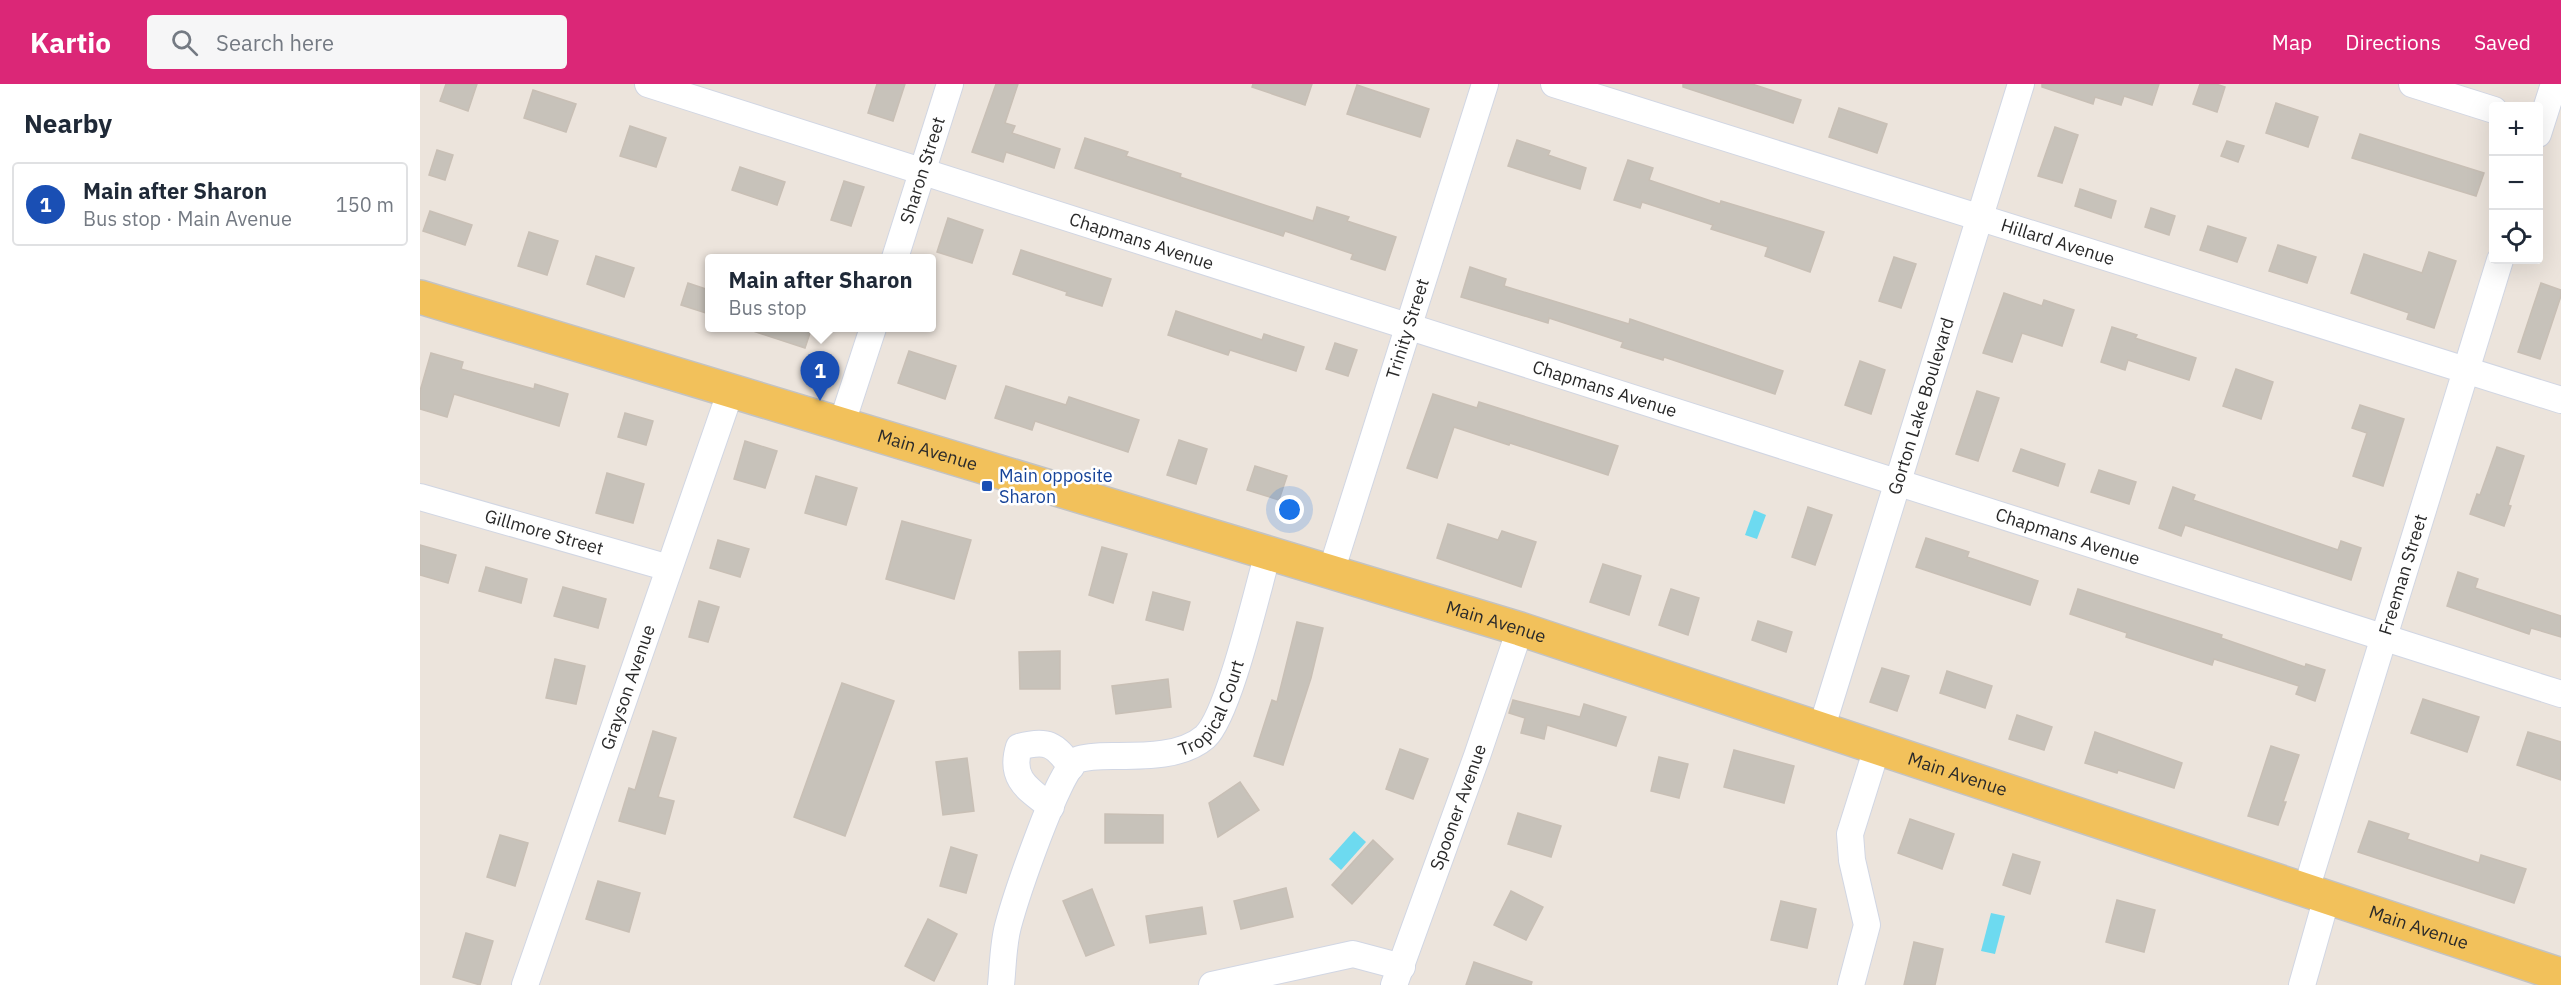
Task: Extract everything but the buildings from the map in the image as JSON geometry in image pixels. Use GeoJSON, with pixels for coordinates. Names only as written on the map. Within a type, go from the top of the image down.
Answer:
{"type":"FeatureCollection","features":[{"type":"Feature","properties":{"kind":"main road","name":"Main Avenue"},"geometry":{"type":"LineString","coordinates":[[420,297],[1520,629],[2561,975]]}},
{"type":"Feature","properties":{"kind":"street","name":"Chapmans Avenue"},"geometry":{"type":"LineString","coordinates":[[648,84],[2561,694]]}},
{"type":"Feature","properties":{"kind":"street","name":"Sharon Street"},"geometry":{"type":"LineString","coordinates":[[896,254],[950,84]]}},
{"type":"Feature","properties":{"kind":"street","name":"Trinity Street"},"geometry":{"type":"LineString","coordinates":[[1331,572],[1485,84]]}},
{"type":"Feature","properties":{"kind":"street","name":"Hillard Avenue"},"geometry":{"type":"LineString","coordinates":[[1554,84],[2561,400]]}},
{"type":"Feature","properties":{"kind":"street","name":"Gorton Lake Boulevard"},"geometry":{"type":"LineString","coordinates":[[1821,730],[2021,84]]}},
{"type":"Feature","properties":{"kind":"street"},"geometry":{"type":"LineString","coordinates":[[2412,84],[2489,109]]}},
{"type":"Feature","properties":{"kind":"street"},"geometry":{"type":"LineString","coordinates":[[2545,129],[2554,84]]}},
{"type":"Feature","properties":{"kind":"street","name":"Freeman Street"},"geometry":{"type":"LineString","coordinates":[[2302,985],[2317,894],[2384,637],[2499,264]]}},
{"type":"Feature","properties":{"kind":"street"},"geometry":{"type":"LineString","coordinates":[[842,423],[871,332]]}},
{"type":"Feature","properties":{"kind":"street","name":"Grayson Avenue"},"geometry":{"type":"LineString","coordinates":[[525,985],[731,390]]}},
{"type":"Feature","properties":{"kind":"street","name":"Gillmore Street"},"geometry":{"type":"LineString","coordinates":[[420,497],[669,568]]}},
{"type":"Feature","properties":{"kind":"street","name":"Tropical Court"},"geometry":{"type":"LineString","coordinates":[[1071,767],[1077,760],[1098,756],[1147,755],[1187,748],[1205,736],[1221,713],[1268,553]]}},
{"type":"Feature","properties":{"kind":"street","name":"Spooner Avenue"},"geometry":{"type":"LineString","coordinates":[[1398,976],[1478,756],[1520,629]]}},
{"type":"Feature","properties":{"kind":"street"},"geometry":{"type":"LineString","coordinates":[[1001,985],[1007,928],[1036,842],[1051,807],[1064,774],[1071,767],[1058,749],[1037,742],[1019,747],[1015,760],[1020,780],[1051,807]]}},
{"type":"Feature","properties":{"kind":"street"},"geometry":{"type":"LineString","coordinates":[[1851,985],[1867,925],[1852,860],[1850,834],[1877,748]]}},
{"type":"Feature","properties":{"kind":"street"},"geometry":{"type":"LineString","coordinates":[[1212,985],[1353,954],[1398,976]]}},
{"type":"Feature","properties":{"kind":"water"},"geometry":{"type":"Polygon","coordinates":[[[1754,510],[1766,515],[1757,539],[1745,535],[1754,510]]]}},
{"type":"Feature","properties":{"kind":"water"},"geometry":{"type":"Polygon","coordinates":[[[1354,831],[1366,842],[1341,870],[1329,859],[1354,831]]]}},
{"type":"Feature","properties":{"kind":"water"},"geometry":{"type":"Polygon","coordinates":[[[1991,913],[2005,916],[1995,954],[1981,951],[1991,913]]]}},
{"type":"Feature","properties":{"kind":"place","name":"Main after Sharon"},"geometry":{"type":"Point","coordinates":[820,401]}},
{"type":"Feature","properties":{"kind":"place","name":"Main opposite Sharon"},"geometry":{"type":"Point","coordinates":[987,486]}}]}
